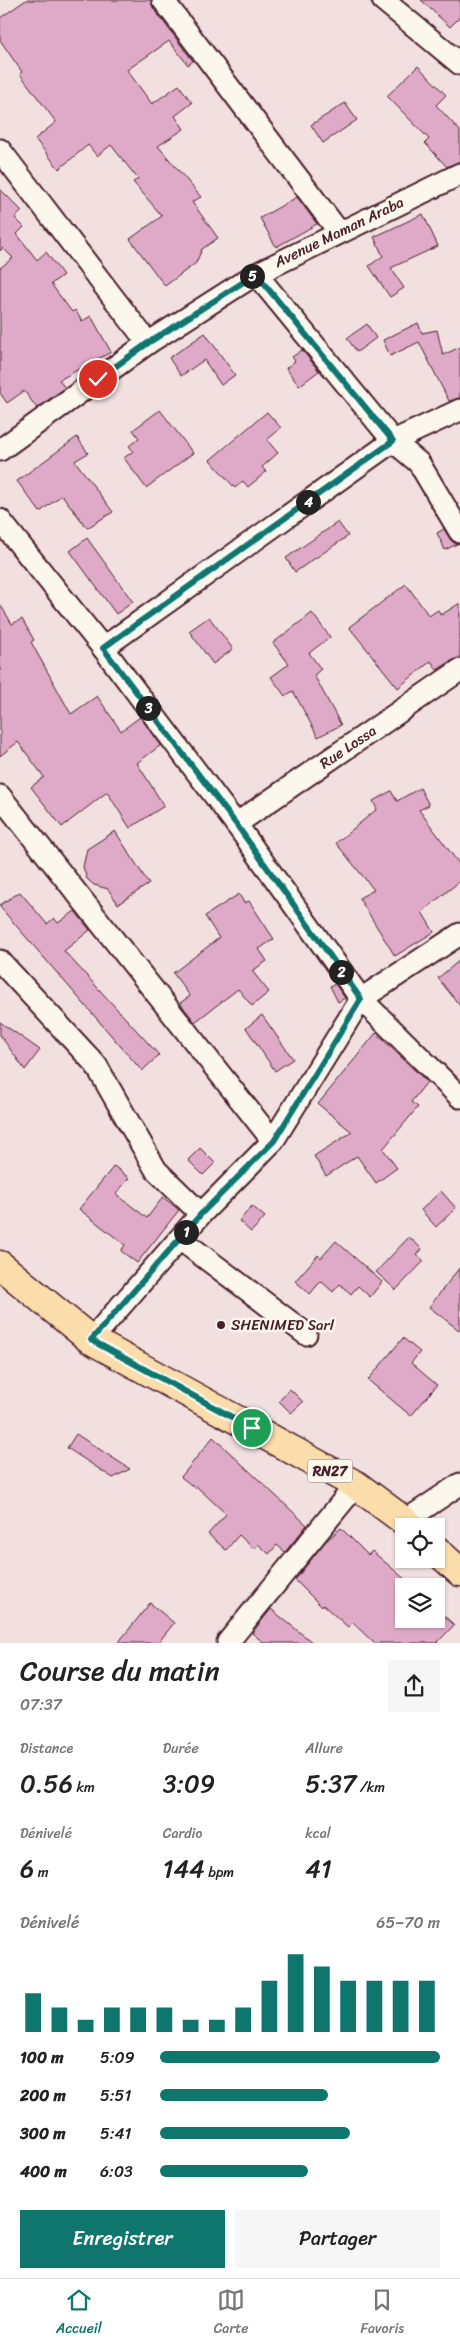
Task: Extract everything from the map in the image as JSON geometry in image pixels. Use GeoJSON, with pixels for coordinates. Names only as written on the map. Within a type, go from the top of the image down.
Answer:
{"type":"FeatureCollection","features":[{"type":"Feature","properties":{"kind":"main road","name":"RN27"},"geometry":{"type":"LineString","coordinates":[[0,1265],[91,1340],[356,1485],[400,1518]]}},
{"type":"Feature","properties":{"kind":"main road"},"geometry":{"type":"LineString","coordinates":[[445,1558],[460,1572]]}},
{"type":"Feature","properties":{"kind":"street"},"geometry":{"type":"LineString","coordinates":[[163,0],[340,232]]}},
{"type":"Feature","properties":{"kind":"street"},"geometry":{"type":"LineString","coordinates":[[383,0],[460,64]]}},
{"type":"Feature","properties":{"kind":"street"},"geometry":{"type":"LineString","coordinates":[[0,150],[148,343]]}},
{"type":"Feature","properties":{"kind":"street","name":"Avenue Maman Araba"},"geometry":{"type":"LineString","coordinates":[[0,450],[148,343],[256,274],[460,174]]}},
{"type":"Feature","properties":{"kind":"street"},"geometry":{"type":"LineString","coordinates":[[256,274],[393,441],[419,462],[460,532]]}},
{"type":"Feature","properties":{"kind":"street"},"geometry":{"type":"LineString","coordinates":[[103,648],[393,441],[460,410]]}},
{"type":"Feature","properties":{"kind":"street"},"geometry":{"type":"LineString","coordinates":[[0,520],[103,648],[236,824],[361,999],[460,1097]]}},
{"type":"Feature","properties":{"kind":"street","name":"Rue Lossa"},"geometry":{"type":"LineString","coordinates":[[236,824],[460,670]]}},
{"type":"Feature","properties":{"kind":"street"},"geometry":{"type":"LineString","coordinates":[[0,796],[274,1141]]}},
{"type":"Feature","properties":{"kind":"street"},"geometry":{"type":"LineString","coordinates":[[91,1340],[201,1214],[274,1141],[361,999],[460,934]]}},
{"type":"Feature","properties":{"kind":"street"},"geometry":{"type":"LineString","coordinates":[[0,961],[96,1065],[156,1170],[201,1214]]}},
{"type":"Feature","properties":{"kind":"street"},"geometry":{"type":"LineString","coordinates":[[180,1239],[306,1334]]}},
{"type":"Feature","properties":{"kind":"street"},"geometry":{"type":"LineString","coordinates":[[416,1518],[460,1484]]}},
{"type":"Feature","properties":{"kind":"street"},"geometry":{"type":"LineString","coordinates":[[230,1643],[228,1642],[356,1485]]}},
{"type":"Feature","properties":{"kind":"building"},"geometry":{"type":"Polygon","coordinates":[[[26,0],[151,0],[153,8],[193,61],[188,65],[169,41],[127,70],[152,104],[179,85],[192,103],[175,116],[184,129],[158,146],[201,197],[192,202],[218,238],[202,249],[196,263],[165,286],[130,239],[162,216],[133,182],[138,179],[111,145],[97,156],[88,145],[59,169],[35,139],[56,122],[20,74],[22,72],[0,40],[0,18],[26,0]]]}},
{"type":"Feature","properties":{"kind":"building"},"geometry":{"type":"Polygon","coordinates":[[[421,0],[460,0],[460,17],[450,27],[421,0]]]}},
{"type":"Feature","properties":{"kind":"building"},"geometry":{"type":"Polygon","coordinates":[[[418,66],[446,95],[436,105],[460,131],[460,161],[447,167],[425,143],[429,139],[387,96],[418,66]]]}},
{"type":"Feature","properties":{"kind":"building"},"geometry":{"type":"Polygon","coordinates":[[[345,103],[357,120],[323,143],[311,125],[345,103]]]}},
{"type":"Feature","properties":{"kind":"building"},"geometry":{"type":"Polygon","coordinates":[[[0,189],[22,211],[15,218],[24,227],[17,234],[37,260],[46,252],[63,275],[51,284],[72,312],[75,310],[82,321],[91,316],[111,352],[59,380],[65,388],[37,408],[24,391],[7,403],[0,393],[0,268],[13,258],[3,248],[0,251],[0,189]]]}},
{"type":"Feature","properties":{"kind":"building"},"geometry":{"type":"Polygon","coordinates":[[[297,197],[317,224],[276,247],[260,218],[297,197]]]}},
{"type":"Feature","properties":{"kind":"building"},"geometry":{"type":"Polygon","coordinates":[[[423,214],[438,246],[391,268],[404,288],[390,297],[369,266],[383,256],[374,237],[423,214]]]}},
{"type":"Feature","properties":{"kind":"building"},"geometry":{"type":"Polygon","coordinates":[[[418,323],[422,333],[437,330],[443,355],[460,347],[460,398],[449,401],[419,342],[390,356],[383,340],[418,323]]]}},
{"type":"Feature","properties":{"kind":"building"},"geometry":{"type":"Polygon","coordinates":[[[367,324],[376,338],[357,352],[347,338],[367,324]]]}},
{"type":"Feature","properties":{"kind":"building"},"geometry":{"type":"Polygon","coordinates":[[[205,333],[235,375],[221,385],[204,360],[181,376],[169,358],[205,333]]]}},
{"type":"Feature","properties":{"kind":"building"},"geometry":{"type":"Polygon","coordinates":[[[302,350],[319,371],[299,386],[286,368],[295,361],[292,357],[302,350]]]}},
{"type":"Feature","properties":{"kind":"building"},"geometry":{"type":"Polygon","coordinates":[[[160,410],[193,453],[146,488],[124,458],[133,451],[129,446],[139,438],[133,430],[160,410]]]}},
{"type":"Feature","properties":{"kind":"building"},"geometry":{"type":"Polygon","coordinates":[[[267,412],[281,428],[267,440],[278,453],[262,467],[266,472],[248,487],[243,481],[235,488],[210,460],[267,412]]]}},
{"type":"Feature","properties":{"kind":"building"},"geometry":{"type":"Polygon","coordinates":[[[77,437],[88,453],[75,461],[113,512],[87,528],[62,495],[40,512],[17,481],[77,437]]]}},
{"type":"Feature","properties":{"kind":"building"},"geometry":{"type":"Polygon","coordinates":[[[338,522],[348,536],[295,572],[286,558],[338,522]]]}},
{"type":"Feature","properties":{"kind":"building"},"geometry":{"type":"Polygon","coordinates":[[[444,529],[450,539],[457,544],[445,550],[437,533],[444,529]]]}},
{"type":"Feature","properties":{"kind":"building"},"geometry":{"type":"Polygon","coordinates":[[[87,538],[133,602],[116,614],[70,551],[87,538]]]}},
{"type":"Feature","properties":{"kind":"building"},"geometry":{"type":"Polygon","coordinates":[[[406,584],[429,616],[438,610],[441,615],[460,603],[460,658],[437,670],[431,661],[398,688],[349,627],[406,584]]]}},
{"type":"Feature","properties":{"kind":"building"},"geometry":{"type":"Polygon","coordinates":[[[0,604],[12,624],[22,619],[34,640],[31,642],[71,714],[97,696],[121,731],[140,717],[161,745],[137,763],[164,806],[130,828],[107,792],[62,827],[31,787],[44,777],[18,742],[0,756],[0,604]]]}},
{"type":"Feature","properties":{"kind":"building"},"geometry":{"type":"Polygon","coordinates":[[[312,613],[330,637],[309,653],[321,669],[314,675],[341,725],[318,737],[293,691],[285,696],[271,677],[289,664],[273,643],[312,613]]]}},
{"type":"Feature","properties":{"kind":"building"},"geometry":{"type":"Polygon","coordinates":[[[209,617],[233,649],[213,664],[189,631],[209,617]]]}},
{"type":"Feature","properties":{"kind":"building"},"geometry":{"type":"Polygon","coordinates":[[[420,788],[429,805],[419,810],[460,865],[460,881],[422,912],[434,932],[395,956],[359,898],[374,890],[336,843],[377,809],[373,801],[391,791],[397,801],[420,788]]]}},
{"type":"Feature","properties":{"kind":"building"},"geometry":{"type":"Polygon","coordinates":[[[115,831],[149,884],[118,904],[108,889],[94,885],[87,879],[83,867],[87,849],[115,831]]]}},
{"type":"Feature","properties":{"kind":"building"},"geometry":{"type":"Polygon","coordinates":[[[20,892],[47,924],[54,918],[58,923],[75,911],[90,930],[64,951],[159,1055],[142,1071],[0,907],[0,905],[20,892]]]}},
{"type":"Feature","properties":{"kind":"building"},"geometry":{"type":"Polygon","coordinates":[[[239,894],[244,903],[249,901],[274,939],[259,949],[267,961],[252,971],[269,992],[252,1006],[238,989],[195,1022],[180,1003],[190,996],[173,973],[219,938],[205,916],[239,894]]]}},
{"type":"Feature","properties":{"kind":"building"},"geometry":{"type":"Polygon","coordinates":[[[460,960],[460,1006],[438,978],[460,960]]]}},
{"type":"Feature","properties":{"kind":"building"},"geometry":{"type":"Polygon","coordinates":[[[335,984],[345,998],[338,1002],[330,986],[335,984]]]}},
{"type":"Feature","properties":{"kind":"building"},"geometry":{"type":"Polygon","coordinates":[[[262,1015],[293,1059],[275,1071],[246,1028],[262,1015]]]}},
{"type":"Feature","properties":{"kind":"building"},"geometry":{"type":"Polygon","coordinates":[[[0,1022],[40,1050],[25,1070],[0,1035],[0,1022]]]}},
{"type":"Feature","properties":{"kind":"building"},"geometry":{"type":"Polygon","coordinates":[[[376,1033],[427,1082],[411,1102],[418,1107],[383,1149],[397,1168],[376,1183],[357,1156],[326,1176],[314,1156],[352,1132],[318,1104],[376,1033]]]}},
{"type":"Feature","properties":{"kind":"building"},"geometry":{"type":"Polygon","coordinates":[[[200,1148],[215,1163],[203,1175],[188,1160],[200,1148]]]}},
{"type":"Feature","properties":{"kind":"building"},"geometry":{"type":"Polygon","coordinates":[[[114,1166],[129,1178],[116,1194],[147,1218],[163,1197],[179,1210],[137,1263],[121,1251],[125,1245],[79,1209],[114,1166]]]}},
{"type":"Feature","properties":{"kind":"building"},"geometry":{"type":"Polygon","coordinates":[[[441,1191],[456,1208],[436,1227],[421,1210],[441,1191]]]}},
{"type":"Feature","properties":{"kind":"building"},"geometry":{"type":"Polygon","coordinates":[[[252,1206],[265,1217],[251,1232],[239,1221],[252,1206]]]}},
{"type":"Feature","properties":{"kind":"building"},"geometry":{"type":"Polygon","coordinates":[[[409,1237],[422,1249],[417,1255],[424,1261],[396,1290],[376,1272],[409,1237]]]}},
{"type":"Feature","properties":{"kind":"building"},"geometry":{"type":"Polygon","coordinates":[[[336,1241],[382,1282],[370,1297],[358,1286],[351,1294],[340,1284],[333,1292],[321,1281],[310,1294],[295,1281],[318,1255],[321,1258],[336,1241]]]}},
{"type":"Feature","properties":{"kind":"building"},"geometry":{"type":"Polygon","coordinates":[[[460,1267],[460,1331],[429,1307],[460,1267]]]}},
{"type":"Feature","properties":{"kind":"building"},"geometry":{"type":"Polygon","coordinates":[[[403,1338],[420,1352],[411,1363],[437,1385],[411,1416],[368,1380],[403,1338]]]}},
{"type":"Feature","properties":{"kind":"building"},"geometry":{"type":"Polygon","coordinates":[[[290,1389],[303,1402],[291,1413],[279,1401],[290,1389]]]}},
{"type":"Feature","properties":{"kind":"building"},"geometry":{"type":"Polygon","coordinates":[[[76,1434],[130,1469],[113,1478],[67,1448],[76,1434]]]}},
{"type":"Feature","properties":{"kind":"building"},"geometry":{"type":"Polygon","coordinates":[[[213,1437],[307,1525],[285,1552],[277,1545],[269,1554],[258,1544],[254,1549],[239,1535],[226,1550],[208,1534],[226,1514],[196,1486],[195,1488],[181,1477],[213,1437]]]}},
{"type":"Feature","properties":{"kind":"building"},"geometry":{"type":"Polygon","coordinates":[[[341,1528],[368,1555],[372,1551],[404,1578],[395,1578],[395,1628],[445,1628],[445,1616],[454,1625],[437,1643],[374,1643],[352,1622],[348,1627],[323,1605],[322,1607],[295,1580],[325,1542],[341,1528]]]}},
{"type":"Feature","properties":{"kind":"building"},"geometry":{"type":"Polygon","coordinates":[[[150,1603],[174,1623],[158,1643],[118,1643],[150,1603]]]}},
{"type":"Feature","properties":{"kind":"building"},"geometry":{"type":"Polygon","coordinates":[[[271,1609],[313,1643],[264,1643],[252,1633],[271,1609]]]}},
{"type":"Feature","properties":{"kind":"place","name":"SHENIMED Sarl"},"geometry":{"type":"Point","coordinates":[221,1325]}},
{"type":"Feature","properties":{"kind":"route"},"geometry":{"type":"LineString","coordinates":[[98,379],[148,343],[256,274],[393,441],[103,648],[236,824],[361,999],[274,1141],[201,1214],[91,1340],[252,1428]]}}]}
